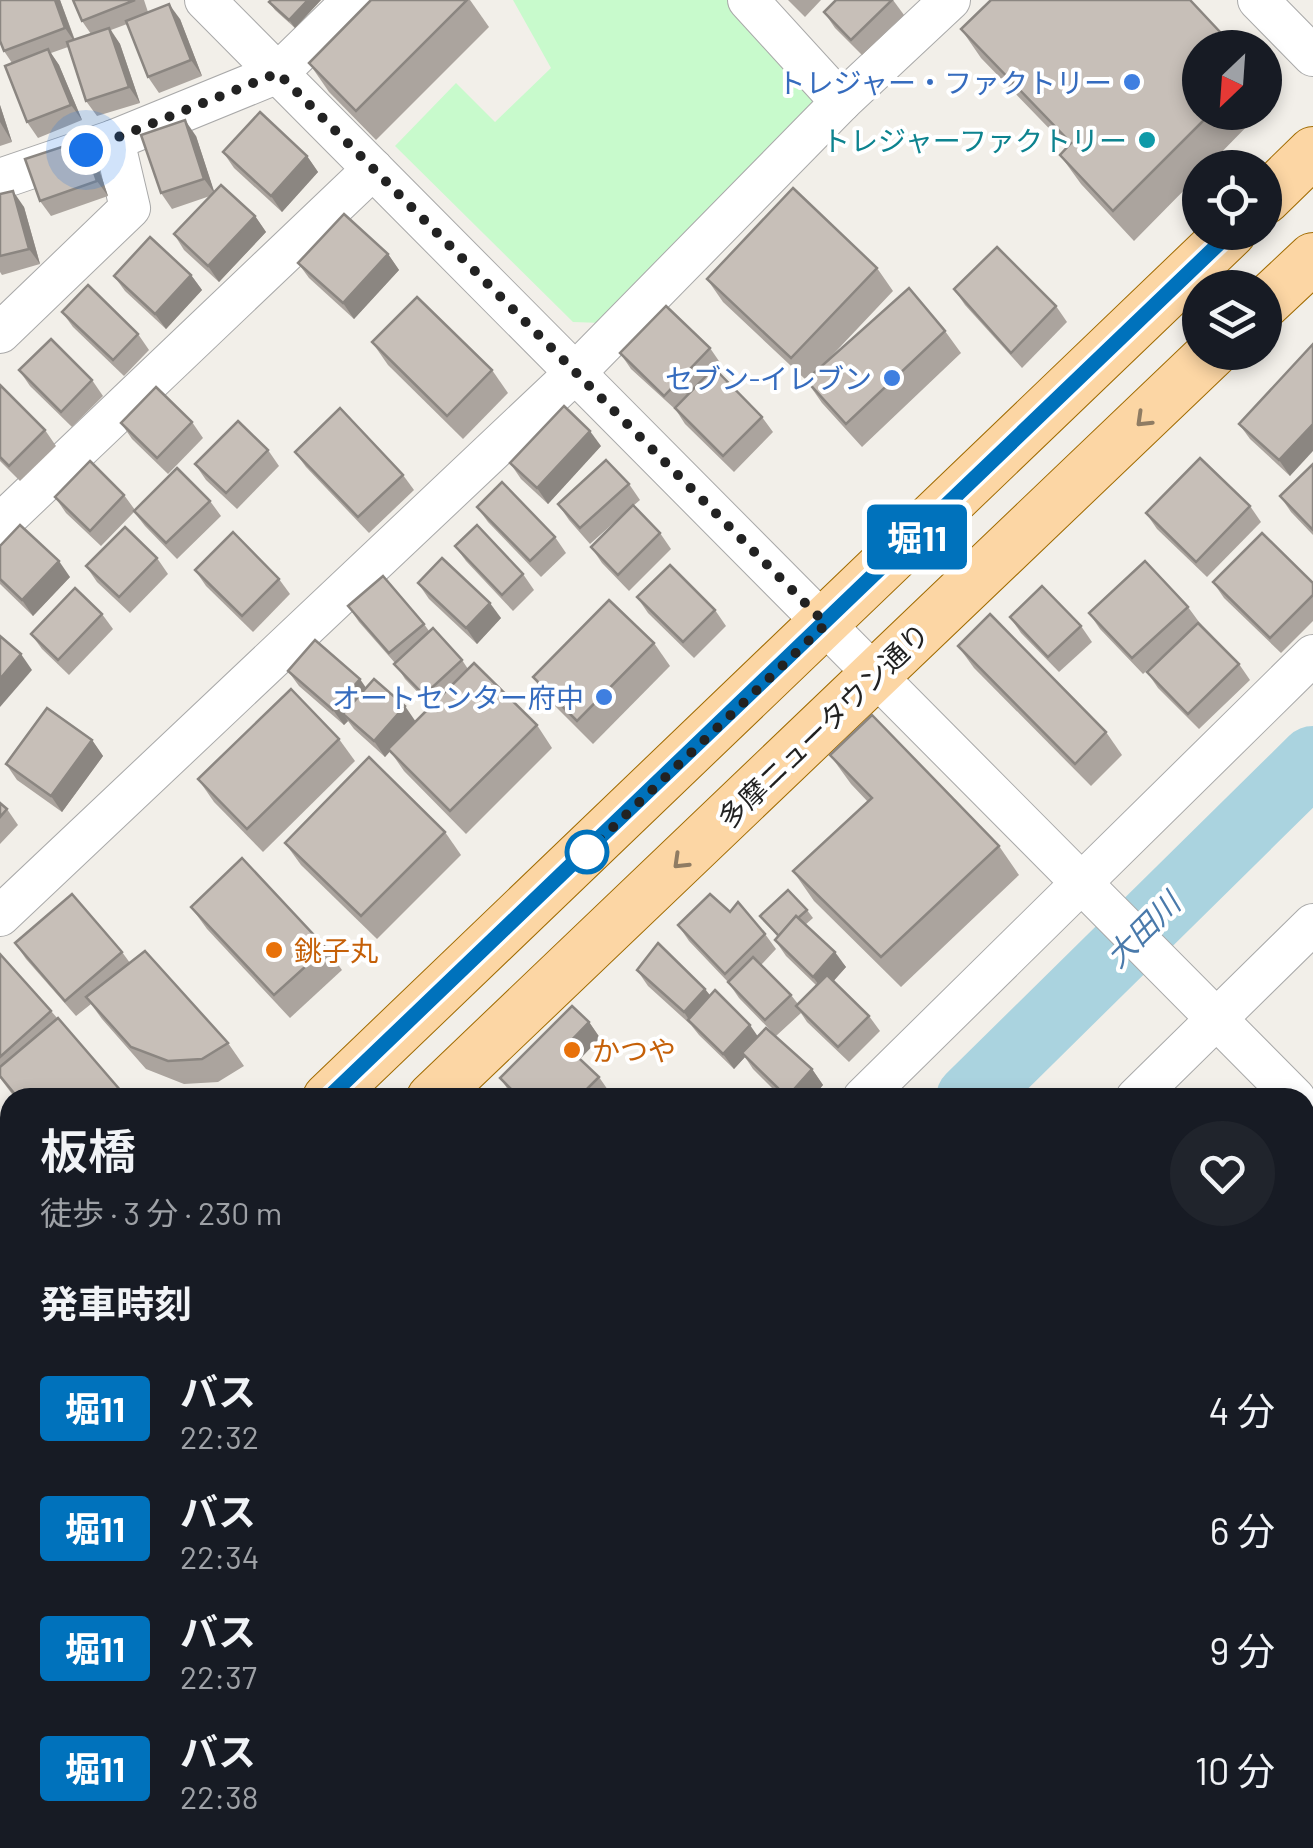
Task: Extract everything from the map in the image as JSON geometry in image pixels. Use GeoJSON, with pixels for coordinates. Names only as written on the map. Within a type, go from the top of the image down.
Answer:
{"type":"FeatureCollection","features":[{"type":"Feature","properties":{"kind":"main road"},"geometry":{"type":"LineString","coordinates":[[1282,183],[1313,152]]}},
{"type":"Feature","properties":{"kind":"main road"},"geometry":{"type":"LineString","coordinates":[[339,1088],[1212,250]]}},
{"type":"Feature","properties":{"kind":"main road"},"geometry":{"type":"LineString","coordinates":[[1282,288],[1313,258]]}},
{"type":"Feature","properties":{"kind":"main road","name":"多摩ニュータウン通り"},"geometry":{"type":"LineString","coordinates":[[442,1088],[1195,370]]}},
{"type":"Feature","properties":{"kind":"street"},"geometry":{"type":"LineString","coordinates":[[205,0],[1285,1088]]}},
{"type":"Feature","properties":{"kind":"street"},"geometry":{"type":"LineString","coordinates":[[0,179],[114,140],[278,73],[353,0]]}},
{"type":"Feature","properties":{"kind":"street"},"geometry":{"type":"LineString","coordinates":[[748,0],[841,102]]}},
{"type":"Feature","properties":{"kind":"street"},"geometry":{"type":"LineString","coordinates":[[0,916],[576,372],[841,102],[950,0]]}},
{"type":"Feature","properties":{"kind":"street"},"geometry":{"type":"LineString","coordinates":[[1258,0],[1313,56]]}},
{"type":"Feature","properties":{"kind":"street"},"geometry":{"type":"LineString","coordinates":[[0,333],[130,208],[114,140]]}},
{"type":"Feature","properties":{"kind":"street"},"geometry":{"type":"LineString","coordinates":[[0,524],[373,169]]}},
{"type":"Feature","properties":{"kind":"street"},"geometry":{"type":"LineString","coordinates":[[875,1088],[1093,896],[1313,655]]}},
{"type":"Feature","properties":{"kind":"street"},"geometry":{"type":"LineString","coordinates":[[1146,1088],[1313,924]]}},
{"type":"Feature","properties":{"kind":"green space"},"geometry":{"type":"Polygon","coordinates":[[[513,0],[733,0],[824,100],[602,323],[573,322],[395,146],[456,83],[495,122],[551,68],[513,0]]]}},
{"type":"Feature","properties":{"kind":"building"},"geometry":{"type":"Polygon","coordinates":[[[0,0],[55,0],[65,28],[4,51],[0,41],[0,0]]]}},
{"type":"Feature","properties":{"kind":"building"},"geometry":{"type":"Polygon","coordinates":[[[73,0],[135,0],[82,21],[73,0]]]}},
{"type":"Feature","properties":{"kind":"building"},"geometry":{"type":"Polygon","coordinates":[[[271,0],[308,0],[289,20],[271,0]]]}},
{"type":"Feature","properties":{"kind":"building"},"geometry":{"type":"Polygon","coordinates":[[[371,0],[467,0],[356,111],[309,63],[371,0]]]}},
{"type":"Feature","properties":{"kind":"building"},"geometry":{"type":"Polygon","coordinates":[[[836,0],[892,0],[851,40],[824,12],[836,0]]]}},
{"type":"Feature","properties":{"kind":"building","name":"トレジャーファクトリー"},"geometry":{"type":"Polygon","coordinates":[[[991,0],[1190,0],[1218,30],[1182,30],[1182,130],[1194,130],[1113,211],[1060,155],[1071,143],[961,29],[991,0]]]}},
{"type":"Feature","properties":{"kind":"building"},"geometry":{"type":"Polygon","coordinates":[[[169,4],[191,60],[148,77],[126,21],[169,4]]]}},
{"type":"Feature","properties":{"kind":"building"},"geometry":{"type":"Polygon","coordinates":[[[109,28],[129,87],[86,101],[67,42],[109,28]]]}},
{"type":"Feature","properties":{"kind":"building"},"geometry":{"type":"Polygon","coordinates":[[[48,49],[71,105],[27,122],[5,66],[48,49]]]}},
{"type":"Feature","properties":{"kind":"building"},"geometry":{"type":"Polygon","coordinates":[[[260,112],[307,156],[271,196],[223,152],[260,112]]]}},
{"type":"Feature","properties":{"kind":"building"},"geometry":{"type":"Polygon","coordinates":[[[185,120],[204,179],[161,193],[141,135],[185,120]]]}},
{"type":"Feature","properties":{"kind":"building"},"geometry":{"type":"Polygon","coordinates":[[[83,140],[97,181],[40,201],[25,159],[83,140]]]}},
{"type":"Feature","properties":{"kind":"building"},"geometry":{"type":"Polygon","coordinates":[[[221,185],[255,216],[208,266],[174,234],[221,185]]]}},
{"type":"Feature","properties":{"kind":"building"},"geometry":{"type":"Polygon","coordinates":[[[793,188],[877,268],[791,358],[707,279],[793,188]]]}},
{"type":"Feature","properties":{"kind":"building"},"geometry":{"type":"Polygon","coordinates":[[[13,191],[29,249],[0,256],[0,194],[13,191]]]}},
{"type":"Feature","properties":{"kind":"building"},"geometry":{"type":"Polygon","coordinates":[[[344,214],[388,254],[343,303],[298,263],[344,214]]]}},
{"type":"Feature","properties":{"kind":"building"},"geometry":{"type":"Polygon","coordinates":[[[150,237],[191,275],[155,314],[114,276],[150,237]]]}},
{"type":"Feature","properties":{"kind":"building"},"geometry":{"type":"Polygon","coordinates":[[[997,247],[1056,306],[1011,353],[954,289],[997,247]]]}},
{"type":"Feature","properties":{"kind":"building"},"geometry":{"type":"Polygon","coordinates":[[[88,285],[138,334],[113,360],[62,312],[88,285]]]}},
{"type":"Feature","properties":{"kind":"building"},"geometry":{"type":"Polygon","coordinates":[[[909,288],[945,331],[846,424],[806,380],[909,288]]]}},
{"type":"Feature","properties":{"kind":"building"},"geometry":{"type":"Polygon","coordinates":[[[417,297],[492,370],[447,416],[372,342],[417,297]]]}},
{"type":"Feature","properties":{"kind":"building"},"geometry":{"type":"Polygon","coordinates":[[[666,306],[710,348],[664,396],[620,353],[666,306]]]}},
{"type":"Feature","properties":{"kind":"building"},"geometry":{"type":"Polygon","coordinates":[[[51,339],[92,380],[61,412],[19,370],[51,339]]]}},
{"type":"Feature","properties":{"kind":"building"},"geometry":{"type":"Polygon","coordinates":[[[1313,344],[1313,424],[1279,460],[1239,424],[1313,344]]]}},
{"type":"Feature","properties":{"kind":"building"},"geometry":{"type":"Polygon","coordinates":[[[714,368],[762,417],[723,456],[675,408],[714,368]]]}},
{"type":"Feature","properties":{"kind":"building"},"geometry":{"type":"Polygon","coordinates":[[[0,385],[45,430],[9,466],[0,457],[0,385]]]}},
{"type":"Feature","properties":{"kind":"building"},"geometry":{"type":"Polygon","coordinates":[[[156,387],[192,422],[157,458],[121,423],[156,387]]]}},
{"type":"Feature","properties":{"kind":"building"},"geometry":{"type":"Polygon","coordinates":[[[564,406],[590,431],[537,488],[510,463],[564,406]]]}},
{"type":"Feature","properties":{"kind":"building"},"geometry":{"type":"Polygon","coordinates":[[[340,408],[403,475],[358,517],[295,452],[340,408]]]}},
{"type":"Feature","properties":{"kind":"building"},"geometry":{"type":"Polygon","coordinates":[[[238,421],[268,450],[226,493],[195,464],[238,421]]]}},
{"type":"Feature","properties":{"kind":"building"},"geometry":{"type":"Polygon","coordinates":[[[1200,458],[1250,506],[1196,562],[1146,513],[1200,458]]]}},
{"type":"Feature","properties":{"kind":"building"},"geometry":{"type":"Polygon","coordinates":[[[606,460],[629,484],[580,528],[558,504],[606,460]]]}},
{"type":"Feature","properties":{"kind":"building"},"geometry":{"type":"Polygon","coordinates":[[[90,461],[124,495],[90,531],[55,497],[90,461]]]}},
{"type":"Feature","properties":{"kind":"building"},"geometry":{"type":"Polygon","coordinates":[[[1313,464],[1313,530],[1280,496],[1313,464]]]}},
{"type":"Feature","properties":{"kind":"building"},"geometry":{"type":"Polygon","coordinates":[[[177,468],[210,501],[166,543],[134,511],[177,468]]]}},
{"type":"Feature","properties":{"kind":"building"},"geometry":{"type":"Polygon","coordinates":[[[502,482],[555,537],[530,561],[477,507],[502,482]]]}},
{"type":"Feature","properties":{"kind":"building"},"geometry":{"type":"Polygon","coordinates":[[[633,505],[660,533],[618,575],[591,547],[633,505]]]}},
{"type":"Feature","properties":{"kind":"building"},"geometry":{"type":"Polygon","coordinates":[[[20,525],[59,561],[22,600],[0,579],[0,546],[20,525]]]}},
{"type":"Feature","properties":{"kind":"building"},"geometry":{"type":"Polygon","coordinates":[[[477,525],[523,574],[502,595],[455,546],[477,525]]]}},
{"type":"Feature","properties":{"kind":"building"},"geometry":{"type":"Polygon","coordinates":[[[125,527],[157,558],[119,597],[86,566],[125,527]]]}},
{"type":"Feature","properties":{"kind":"building"},"geometry":{"type":"Polygon","coordinates":[[[233,532],[279,579],[242,616],[195,570],[233,532]]]}},
{"type":"Feature","properties":{"kind":"building"},"geometry":{"type":"Polygon","coordinates":[[[1262,533],[1313,583],[1313,595],[1270,638],[1213,582],[1262,533]]]}},
{"type":"Feature","properties":{"kind":"building"},"geometry":{"type":"Polygon","coordinates":[[[442,558],[490,603],[466,628],[418,583],[442,558]]]}},
{"type":"Feature","properties":{"kind":"building"},"geometry":{"type":"Polygon","coordinates":[[[1145,561],[1188,607],[1132,658],[1089,613],[1145,561]]]}},
{"type":"Feature","properties":{"kind":"building"},"geometry":{"type":"Polygon","coordinates":[[[670,565],[715,610],[683,642],[637,597],[670,565]]]}},
{"type":"Feature","properties":{"kind":"building"},"geometry":{"type":"Polygon","coordinates":[[[383,576],[424,624],[389,653],[348,606],[383,576]]]}},
{"type":"Feature","properties":{"kind":"building"},"geometry":{"type":"Polygon","coordinates":[[[1042,586],[1081,626],[1048,657],[1010,617],[1042,586]]]}},
{"type":"Feature","properties":{"kind":"building"},"geometry":{"type":"Polygon","coordinates":[[[75,588],[102,614],[58,660],[31,634],[75,588]]]}},
{"type":"Feature","properties":{"kind":"building"},"geometry":{"type":"Polygon","coordinates":[[[609,600],[654,643],[577,721],[533,677],[609,600]]]}},
{"type":"Feature","properties":{"kind":"building"},"geometry":{"type":"Polygon","coordinates":[[[990,614],[1106,732],[1075,764],[958,646],[990,614]]]}},
{"type":"Feature","properties":{"kind":"building"},"geometry":{"type":"Polygon","coordinates":[[[1198,623],[1239,664],[1188,714],[1147,672],[1198,623]]]}},
{"type":"Feature","properties":{"kind":"building"},"geometry":{"type":"Polygon","coordinates":[[[433,628],[462,660],[424,695],[394,664],[433,628]]]}},
{"type":"Feature","properties":{"kind":"building"},"geometry":{"type":"Polygon","coordinates":[[[0,636],[21,654],[0,679],[0,636]]]}},
{"type":"Feature","properties":{"kind":"building"},"geometry":{"type":"Polygon","coordinates":[[[315,640],[360,679],[333,710],[288,671],[315,640]]]}},
{"type":"Feature","properties":{"kind":"building"},"geometry":{"type":"Polygon","coordinates":[[[474,663],[537,725],[450,811],[388,749],[474,663]]]}},
{"type":"Feature","properties":{"kind":"building"},"geometry":{"type":"Polygon","coordinates":[[[374,679],[405,706],[374,741],[343,714],[374,679]]]}},
{"type":"Feature","properties":{"kind":"building"},"geometry":{"type":"Polygon","coordinates":[[[291,689],[339,739],[247,829],[198,779],[291,689]]]}},
{"type":"Feature","properties":{"kind":"building"},"geometry":{"type":"Polygon","coordinates":[[[47,708],[92,740],[51,796],[6,764],[47,708]]]}},
{"type":"Feature","properties":{"kind":"building"},"geometry":{"type":"Polygon","coordinates":[[[872,715],[999,846],[881,957],[793,871],[872,798],[830,755],[872,715]]]}},
{"type":"Feature","properties":{"kind":"building"},"geometry":{"type":"Polygon","coordinates":[[[369,757],[445,832],[361,916],[285,843],[369,757]]]}},
{"type":"Feature","properties":{"kind":"building","name":"銚子丸"},"geometry":{"type":"Polygon","coordinates":[[[242,858],[326,948],[274,995],[191,907],[242,858]]]}},
{"type":"Feature","properties":{"kind":"building"},"geometry":{"type":"Polygon","coordinates":[[[788,890],[807,910],[796,916],[779,936],[760,916],[788,890]]]}},
{"type":"Feature","properties":{"kind":"building"},"geometry":{"type":"Polygon","coordinates":[[[72,894],[122,952],[65,1001],[15,943],[72,894]]]}},
{"type":"Feature","properties":{"kind":"building"},"geometry":{"type":"Polygon","coordinates":[[[710,894],[730,912],[738,902],[765,934],[725,974],[678,925],[710,894]]]}},
{"type":"Feature","properties":{"kind":"building"},"geometry":{"type":"Polygon","coordinates":[[[796,916],[835,952],[813,977],[775,940],[796,916]]]}},
{"type":"Feature","properties":{"kind":"building"},"geometry":{"type":"Polygon","coordinates":[[[658,943],[705,989],[684,1012],[637,970],[658,943]]]}},
{"type":"Feature","properties":{"kind":"building"},"geometry":{"type":"Polygon","coordinates":[[[145,951],[228,1043],[202,1059],[168,1061],[131,1047],[86,997],[145,951]]]}},
{"type":"Feature","properties":{"kind":"building"},"geometry":{"type":"Polygon","coordinates":[[[0,954],[51,1011],[0,1057],[0,954]]]}},
{"type":"Feature","properties":{"kind":"building"},"geometry":{"type":"Polygon","coordinates":[[[753,957],[791,995],[765,1020],[728,982],[753,957]]]}},
{"type":"Feature","properties":{"kind":"building"},"geometry":{"type":"Polygon","coordinates":[[[827,975],[869,1016],[838,1047],[796,1006],[827,975]]]}},
{"type":"Feature","properties":{"kind":"building"},"geometry":{"type":"Polygon","coordinates":[[[715,990],[750,1025],[723,1054],[688,1020],[715,990]]]}},
{"type":"Feature","properties":{"kind":"building"},"geometry":{"type":"Polygon","coordinates":[[[572,1006],[589,1022],[566,1046],[599,1077],[588,1088],[510,1088],[500,1078],[572,1006]]]}},
{"type":"Feature","properties":{"kind":"building"},"geometry":{"type":"Polygon","coordinates":[[[58,1018],[118,1088],[10,1088],[0,1076],[0,1067],[58,1018]]]}},
{"type":"Feature","properties":{"kind":"building"},"geometry":{"type":"Polygon","coordinates":[[[766,1028],[812,1069],[795,1088],[778,1088],[742,1053],[766,1028]]]}},
{"type":"Feature","properties":{"kind":"waterway","name":"大田川"},"geometry":{"type":"LineString","coordinates":[[980,1088],[1313,760]]}},
{"type":"Feature","properties":{"kind":"bus line","name":"堀11"},"geometry":{"type":"LineString","coordinates":[[339,1088],[1213,250]]}},
{"type":"Feature","properties":{"kind":"place","name":"トレジャー・ファクトリー"},"geometry":{"type":"Point","coordinates":[1132,82]}},
{"type":"Feature","properties":{"kind":"place","name":"トレジャーファクトリー"},"geometry":{"type":"Point","coordinates":[1147,140]}},
{"type":"Feature","properties":{"kind":"place","name":"セブン-イレブン"},"geometry":{"type":"Point","coordinates":[892,378]}},
{"type":"Feature","properties":{"kind":"place","name":"オートセンター府中"},"geometry":{"type":"Point","coordinates":[604,697]}},
{"type":"Feature","properties":{"kind":"place","name":"銚子丸"},"geometry":{"type":"Point","coordinates":[274,950]}},
{"type":"Feature","properties":{"kind":"place","name":"かつや"},"geometry":{"type":"Point","coordinates":[572,1050]}},
{"type":"Feature","properties":{"kind":"route"},"geometry":{"type":"LineString","coordinates":[[86,150],[278,73],[826,624],[587,852]]}}]}
